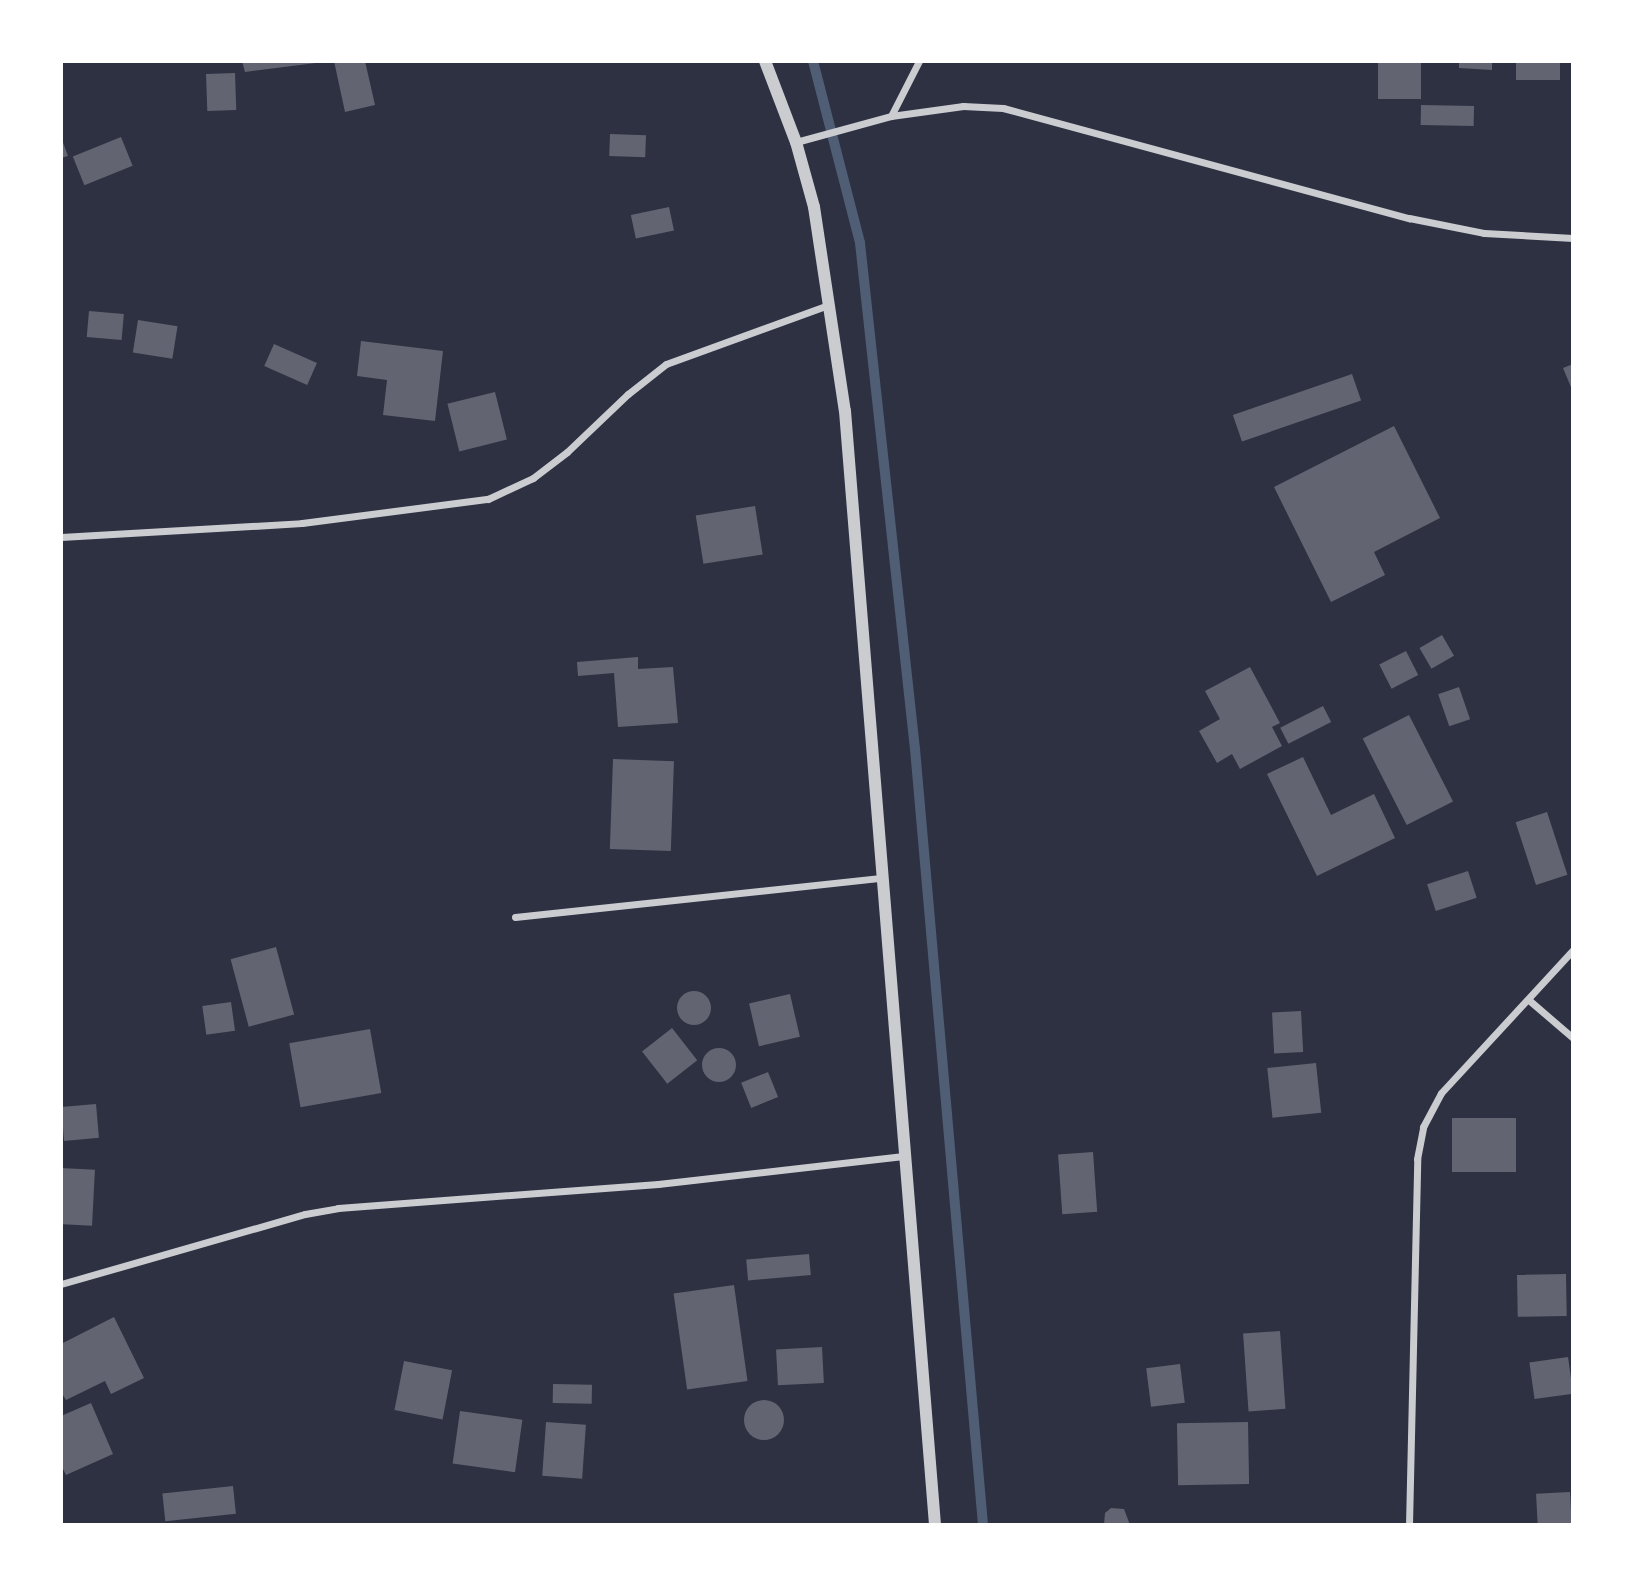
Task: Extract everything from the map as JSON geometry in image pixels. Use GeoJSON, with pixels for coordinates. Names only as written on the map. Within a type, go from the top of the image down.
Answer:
{"type":"FeatureCollection","features":[{"type":"Feature","properties":{"kind":"street"},"geometry":{"type":"LineString","coordinates":[[765,61],[796,142],[814,207],[845,411],[903,1156],[935,1525]]}},
{"type":"Feature","properties":{"kind":"street"},"geometry":{"type":"LineString","coordinates":[[891,116],[919,61]]}},
{"type":"Feature","properties":{"kind":"street"},"geometry":{"type":"LineString","coordinates":[[796,142],[891,116],[963,106],[1003,108],[1409,218],[1484,233],[1573,238]]}},
{"type":"Feature","properties":{"kind":"street"},"geometry":{"type":"LineString","coordinates":[[61,537],[302,523],[488,499],[533,478],[567,453],[628,394],[666,365],[828,305]]}},
{"type":"Feature","properties":{"kind":"street"},"geometry":{"type":"LineString","coordinates":[[515,917],[881,878]]}},
{"type":"Feature","properties":{"kind":"street"},"geometry":{"type":"LineString","coordinates":[[1409,1525],[1417,1159],[1423,1127],[1441,1093],[1530,1001],[1573,950]]}},
{"type":"Feature","properties":{"kind":"street"},"geometry":{"type":"LineString","coordinates":[[1530,1001],[1573,1038]]}},
{"type":"Feature","properties":{"kind":"street"},"geometry":{"type":"LineString","coordinates":[[61,1284],[338,1208],[658,1184],[903,1156]]}},
{"type":"Feature","properties":{"kind":"building"},"geometry":{"type":"Polygon","coordinates":[[[242,61],[315,61],[316,63],[245,72],[242,61]]]}},
{"type":"Feature","properties":{"kind":"building"},"geometry":{"type":"Polygon","coordinates":[[[334,61],[365,61],[375,105],[345,112],[334,61]]]}},
{"type":"Feature","properties":{"kind":"building"},"geometry":{"type":"Polygon","coordinates":[[[1378,61],[1421,61],[1421,99],[1378,99],[1378,61]]]}},
{"type":"Feature","properties":{"kind":"building"},"geometry":{"type":"Polygon","coordinates":[[[1459,61],[1492,61],[1492,70],[1459,68],[1459,61]]]}},
{"type":"Feature","properties":{"kind":"building"},"geometry":{"type":"Polygon","coordinates":[[[1516,61],[1560,61],[1560,80],[1516,80],[1516,61]]]}},
{"type":"Feature","properties":{"kind":"building"},"geometry":{"type":"Polygon","coordinates":[[[235,73],[236,110],[207,111],[206,74],[235,73]]]}},
{"type":"Feature","properties":{"kind":"building"},"geometry":{"type":"Polygon","coordinates":[[[1421,105],[1474,106],[1474,126],[1421,125],[1421,105]]]}},
{"type":"Feature","properties":{"kind":"building"},"geometry":{"type":"Polygon","coordinates":[[[610,134],[646,135],[645,157],[609,156],[610,134]]]}},
{"type":"Feature","properties":{"kind":"building"},"geometry":{"type":"Polygon","coordinates":[[[61,137],[68,156],[61,158],[61,137]]]}},
{"type":"Feature","properties":{"kind":"building"},"geometry":{"type":"Polygon","coordinates":[[[121,137],[133,166],[84,185],[73,156],[121,137]]]}},
{"type":"Feature","properties":{"kind":"building"},"geometry":{"type":"Polygon","coordinates":[[[669,207],[674,230],[636,239],[631,215],[669,207]]]}},
{"type":"Feature","properties":{"kind":"building"},"geometry":{"type":"Polygon","coordinates":[[[89,311],[124,314],[122,340],[87,337],[89,311]]]}},
{"type":"Feature","properties":{"kind":"building"},"geometry":{"type":"Polygon","coordinates":[[[138,320],[178,326],[172,359],[133,353],[138,320]]]}},
{"type":"Feature","properties":{"kind":"building"},"geometry":{"type":"Polygon","coordinates":[[[361,341],[443,351],[435,421],[383,415],[387,380],[357,376],[361,341]]]}},
{"type":"Feature","properties":{"kind":"building"},"geometry":{"type":"Polygon","coordinates":[[[274,344],[317,363],[307,385],[264,366],[274,344]]]}},
{"type":"Feature","properties":{"kind":"building"},"geometry":{"type":"Polygon","coordinates":[[[1573,364],[1573,392],[1563,368],[1573,364]]]}},
{"type":"Feature","properties":{"kind":"building"},"geometry":{"type":"Polygon","coordinates":[[[1352,374],[1361,400],[1242,441],[1233,415],[1352,374]]]}},
{"type":"Feature","properties":{"kind":"building"},"geometry":{"type":"Polygon","coordinates":[[[495,392],[507,440],[459,451],[447,404],[495,392]]]}},
{"type":"Feature","properties":{"kind":"building"},"geometry":{"type":"Polygon","coordinates":[[[1394,426],[1440,518],[1374,552],[1385,575],[1331,602],[1274,487],[1394,426]]]}},
{"type":"Feature","properties":{"kind":"building"},"geometry":{"type":"Polygon","coordinates":[[[755,506],[763,554],[703,564],[696,515],[755,506]]]}},
{"type":"Feature","properties":{"kind":"building"},"geometry":{"type":"Polygon","coordinates":[[[1442,635],[1454,656],[1431,669],[1419,648],[1442,635]]]}},
{"type":"Feature","properties":{"kind":"building"},"geometry":{"type":"Polygon","coordinates":[[[1406,651],[1418,675],[1392,689],[1379,665],[1406,651]]]}},
{"type":"Feature","properties":{"kind":"building"},"geometry":{"type":"Polygon","coordinates":[[[638,657],[638,669],[673,667],[678,723],[618,727],[614,673],[578,676],[577,662],[638,657]]]}},
{"type":"Feature","properties":{"kind":"building"},"geometry":{"type":"Polygon","coordinates":[[[1250,667],[1280,723],[1272,727],[1282,746],[1240,769],[1232,754],[1217,763],[1199,731],[1220,719],[1205,691],[1250,667]]]}},
{"type":"Feature","properties":{"kind":"building"},"geometry":{"type":"Polygon","coordinates":[[[1459,687],[1470,719],[1449,726],[1438,694],[1459,687]]]}},
{"type":"Feature","properties":{"kind":"building"},"geometry":{"type":"Polygon","coordinates":[[[1323,706],[1331,722],[1288,744],[1280,728],[1323,706]]]}},
{"type":"Feature","properties":{"kind":"building"},"geometry":{"type":"Polygon","coordinates":[[[1409,715],[1453,801],[1407,825],[1363,739],[1409,715]]]}},
{"type":"Feature","properties":{"kind":"building"},"geometry":{"type":"Polygon","coordinates":[[[1303,757],[1331,815],[1374,794],[1395,838],[1317,876],[1267,774],[1303,757]]]}},
{"type":"Feature","properties":{"kind":"building"},"geometry":{"type":"Polygon","coordinates":[[[613,759],[674,761],[671,851],[610,849],[613,759]]]}},
{"type":"Feature","properties":{"kind":"building"},"geometry":{"type":"Polygon","coordinates":[[[1547,812],[1567,875],[1536,885],[1516,822],[1547,812]]]}},
{"type":"Feature","properties":{"kind":"building"},"geometry":{"type":"Polygon","coordinates":[[[1468,871],[1477,898],[1436,911],[1427,884],[1468,871]]]}},
{"type":"Feature","properties":{"kind":"building"},"geometry":{"type":"Polygon","coordinates":[[[276,947],[294,1015],[249,1027],[231,959],[276,947]]]}},
{"type":"Feature","properties":{"kind":"building"},"geometry":{"type":"Polygon","coordinates":[[[694,991],[706,996],[711,1008],[706,1020],[694,1025],[682,1020],[677,1008],[682,996],[694,991]]]}},
{"type":"Feature","properties":{"kind":"building"},"geometry":{"type":"Polygon","coordinates":[[[790,994],[800,1037],[759,1046],[749,1003],[790,994]]]}},
{"type":"Feature","properties":{"kind":"building"},"geometry":{"type":"Polygon","coordinates":[[[231,1002],[235,1031],[206,1035],[202,1006],[231,1002]]]}},
{"type":"Feature","properties":{"kind":"building"},"geometry":{"type":"Polygon","coordinates":[[[1301,1011],[1303,1052],[1274,1053],[1272,1013],[1301,1011]]]}},
{"type":"Feature","properties":{"kind":"building"},"geometry":{"type":"Polygon","coordinates":[[[672,1028],[697,1060],[667,1084],[642,1051],[672,1028]]]}},
{"type":"Feature","properties":{"kind":"building"},"geometry":{"type":"Polygon","coordinates":[[[370,1029],[381,1093],[301,1107],[289,1043],[370,1029]]]}},
{"type":"Feature","properties":{"kind":"building"},"geometry":{"type":"Polygon","coordinates":[[[719,1048],[731,1053],[736,1065],[731,1077],[719,1082],[707,1077],[702,1065],[707,1053],[719,1048]]]}},
{"type":"Feature","properties":{"kind":"building"},"geometry":{"type":"Polygon","coordinates":[[[1316,1063],[1321,1113],[1272,1118],[1267,1068],[1316,1063]]]}},
{"type":"Feature","properties":{"kind":"building"},"geometry":{"type":"Polygon","coordinates":[[[768,1072],[778,1097],[751,1108],[741,1083],[768,1072]]]}},
{"type":"Feature","properties":{"kind":"building"},"geometry":{"type":"Polygon","coordinates":[[[96,1104],[99,1138],[64,1141],[61,1107],[96,1104]]]}},
{"type":"Feature","properties":{"kind":"building"},"geometry":{"type":"Polygon","coordinates":[[[1452,1118],[1516,1118],[1516,1172],[1452,1172],[1452,1118]]]}},
{"type":"Feature","properties":{"kind":"building"},"geometry":{"type":"Polygon","coordinates":[[[1093,1152],[1097,1212],[1062,1214],[1058,1154],[1093,1152]]]}},
{"type":"Feature","properties":{"kind":"building"},"geometry":{"type":"Polygon","coordinates":[[[61,1168],[95,1170],[92,1226],[61,1224],[61,1168]]]}},
{"type":"Feature","properties":{"kind":"building"},"geometry":{"type":"Polygon","coordinates":[[[809,1254],[811,1275],[748,1280],[746,1259],[809,1254]]]}},
{"type":"Feature","properties":{"kind":"building"},"geometry":{"type":"Polygon","coordinates":[[[1566,1274],[1567,1316],[1518,1317],[1517,1275],[1566,1274]]]}},
{"type":"Feature","properties":{"kind":"building"},"geometry":{"type":"Polygon","coordinates":[[[734,1285],[747,1381],[687,1390],[674,1293],[734,1285]]]}},
{"type":"Feature","properties":{"kind":"building"},"geometry":{"type":"Polygon","coordinates":[[[114,1317],[144,1378],[111,1394],[105,1381],[66,1400],[61,1392],[61,1344],[114,1317]]]}},
{"type":"Feature","properties":{"kind":"building"},"geometry":{"type":"Polygon","coordinates":[[[1280,1331],[1285,1409],[1249,1411],[1243,1334],[1280,1331]]]}},
{"type":"Feature","properties":{"kind":"building"},"geometry":{"type":"Polygon","coordinates":[[[822,1347],[824,1383],[778,1385],[776,1349],[822,1347]]]}},
{"type":"Feature","properties":{"kind":"building"},"geometry":{"type":"Polygon","coordinates":[[[1568,1357],[1573,1394],[1535,1399],[1529,1362],[1568,1357]]]}},
{"type":"Feature","properties":{"kind":"building"},"geometry":{"type":"Polygon","coordinates":[[[404,1361],[452,1370],[443,1419],[394,1410],[404,1361]]]}},
{"type":"Feature","properties":{"kind":"building"},"geometry":{"type":"Polygon","coordinates":[[[1180,1364],[1185,1403],[1151,1407],[1146,1368],[1180,1364]]]}},
{"type":"Feature","properties":{"kind":"building"},"geometry":{"type":"Polygon","coordinates":[[[553,1384],[592,1385],[592,1404],[553,1403],[553,1384]]]}},
{"type":"Feature","properties":{"kind":"building"},"geometry":{"type":"Polygon","coordinates":[[[764,1400],[778,1406],[784,1420],[778,1434],[764,1440],[750,1434],[744,1420],[750,1406],[764,1400]]]}},
{"type":"Feature","properties":{"kind":"building"},"geometry":{"type":"Polygon","coordinates":[[[91,1403],[113,1454],[66,1475],[61,1465],[61,1416],[91,1403]]]}},
{"type":"Feature","properties":{"kind":"building"},"geometry":{"type":"Polygon","coordinates":[[[460,1411],[522,1420],[515,1472],[453,1463],[460,1411]]]}},
{"type":"Feature","properties":{"kind":"building"},"geometry":{"type":"Polygon","coordinates":[[[546,1422],[586,1425],[582,1479],[542,1476],[546,1422]]]}},
{"type":"Feature","properties":{"kind":"building"},"geometry":{"type":"Polygon","coordinates":[[[1248,1422],[1249,1484],[1178,1485],[1177,1423],[1248,1422]]]}},
{"type":"Feature","properties":{"kind":"building"},"geometry":{"type":"Polygon","coordinates":[[[233,1486],[236,1514],[165,1521],[162,1493],[233,1486]]]}},
{"type":"Feature","properties":{"kind":"building"},"geometry":{"type":"Polygon","coordinates":[[[1570,1492],[1572,1525],[1538,1525],[1536,1494],[1570,1492]]]}},
{"type":"Feature","properties":{"kind":"building"},"geometry":{"type":"Polygon","coordinates":[[[1111,1508],[1124,1509],[1130,1525],[1104,1525],[1105,1513],[1111,1508]]]}},
{"type":"Feature","properties":{"kind":"waterway"},"geometry":{"type":"LineString","coordinates":[[813,61],[860,243],[915,749],[983,1525]]}}]}
